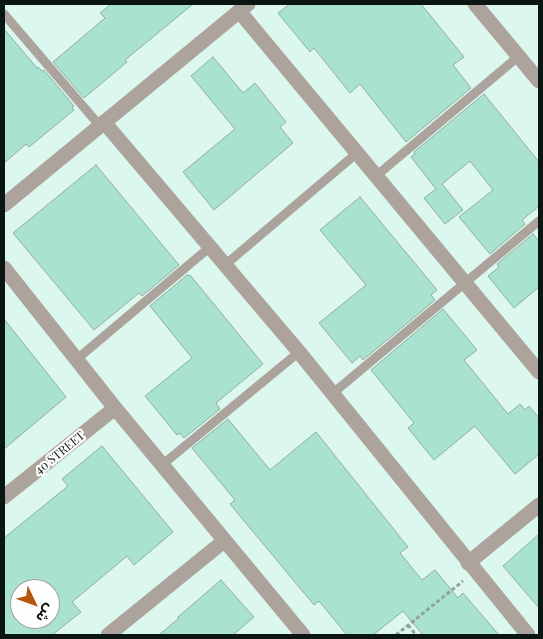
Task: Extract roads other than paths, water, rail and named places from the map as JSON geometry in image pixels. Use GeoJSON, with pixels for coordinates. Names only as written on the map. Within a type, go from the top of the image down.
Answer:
{"type":"FeatureCollection","features":[{"type":"Feature","properties":{"kind":"street"},"geometry":{"type":"LineString","coordinates":[[475,4],[539,81]]}},
{"type":"Feature","properties":{"kind":"street"},"geometry":{"type":"LineString","coordinates":[[4,205],[244,8],[357,153],[539,372]]}},
{"type":"Feature","properties":{"kind":"street"},"geometry":{"type":"LineString","coordinates":[[102,124],[298,352],[528,635]]}},
{"type":"Feature","properties":{"kind":"street"},"geometry":{"type":"LineString","coordinates":[[4,268],[115,408],[303,635]]}},
{"type":"Feature","properties":{"kind":"street","name":"40 STREET"},"geometry":{"type":"LineString","coordinates":[[4,498],[115,408]]}},
{"type":"Feature","properties":{"kind":"street"},"geometry":{"type":"LineString","coordinates":[[472,567],[539,505]]}},
{"type":"Feature","properties":{"kind":"street"},"geometry":{"type":"LineString","coordinates":[[108,635],[224,541]]}},
{"type":"Feature","properties":{"kind":"lane"},"geometry":{"type":"LineString","coordinates":[[4,14],[102,124]]}},
{"type":"Feature","properties":{"kind":"lane"},"geometry":{"type":"LineString","coordinates":[[376,176],[519,56]]}},
{"type":"Feature","properties":{"kind":"lane"},"geometry":{"type":"LineString","coordinates":[[225,265],[357,153]]}},
{"type":"Feature","properties":{"kind":"lane"},"geometry":{"type":"LineString","coordinates":[[332,394],[539,221]]}},
{"type":"Feature","properties":{"kind":"lane"},"geometry":{"type":"LineString","coordinates":[[77,359],[210,248]]}},
{"type":"Feature","properties":{"kind":"lane"},"geometry":{"type":"LineString","coordinates":[[162,465],[298,352]]}}]}
